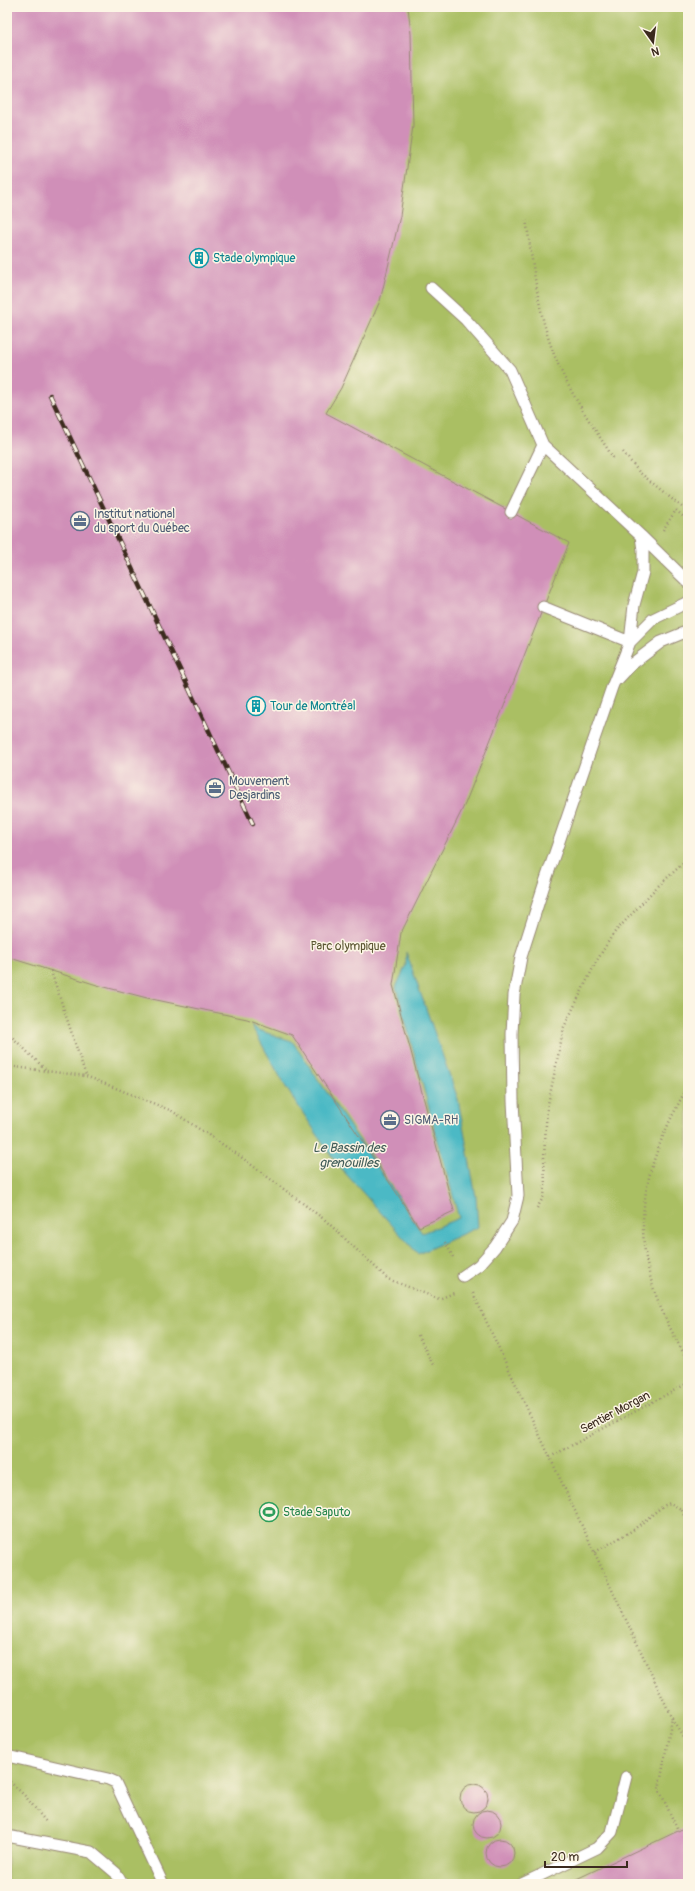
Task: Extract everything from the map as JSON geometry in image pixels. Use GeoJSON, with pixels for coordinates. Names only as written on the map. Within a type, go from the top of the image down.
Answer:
{"type":"FeatureCollection","features":[{"type":"Feature","properties":{"kind":"lane"},"geometry":{"type":"LineString","coordinates":[[431,288],[466,320],[510,370],[543,446],[641,536],[688,582]]}},
{"type":"Feature","properties":{"kind":"lane"},"geometry":{"type":"LineString","coordinates":[[511,512],[543,446]]}},
{"type":"Feature","properties":{"kind":"lane"},"geometry":{"type":"LineString","coordinates":[[463,1276],[479,1265],[494,1248],[512,1221],[518,1196],[513,1094],[512,1034],[514,995],[521,957],[542,888],[613,684],[630,642],[634,605],[643,572],[643,550],[641,536]]}},
{"type":"Feature","properties":{"kind":"lane"},"geometry":{"type":"LineString","coordinates":[[630,642],[653,619],[688,602]]}},
{"type":"Feature","properties":{"kind":"lane"},"geometry":{"type":"LineString","coordinates":[[543,607],[630,642]]}},
{"type":"Feature","properties":{"kind":"lane"},"geometry":{"type":"LineString","coordinates":[[613,684],[632,664],[661,642],[688,631]]}},
{"type":"Feature","properties":{"kind":"lane"},"geometry":{"type":"LineString","coordinates":[[7,1756],[108,1779],[115,1782],[163,1884]]}},
{"type":"Feature","properties":{"kind":"lane"},"geometry":{"type":"LineString","coordinates":[[522,1884],[597,1848],[612,1832],[626,1777]]}},
{"type":"Feature","properties":{"kind":"lane"},"geometry":{"type":"LineString","coordinates":[[7,1836],[91,1852],[116,1873],[122,1884]]}},
{"type":"Feature","properties":{"kind":"path"},"geometry":{"type":"LineString","coordinates":[[526,220],[544,325],[551,347],[567,382],[614,458]]}},
{"type":"Feature","properties":{"kind":"path"},"geometry":{"type":"LineString","coordinates":[[623,452],[639,472],[688,512]]}},
{"type":"Feature","properties":{"kind":"path"},"geometry":{"type":"LineString","coordinates":[[535,1213],[544,1196],[544,1156],[547,1109],[564,1027],[596,962],[613,934],[656,888],[688,859]]}},
{"type":"Feature","properties":{"kind":"path"},"geometry":{"type":"LineString","coordinates":[[51,971],[86,1076]]}},
{"type":"Feature","properties":{"kind":"path"},"geometry":{"type":"LineString","coordinates":[[7,1032],[48,1071]]}},
{"type":"Feature","properties":{"kind":"path"},"geometry":{"type":"LineString","coordinates":[[7,1066],[86,1076],[172,1111],[237,1154],[325,1220],[388,1279],[439,1299],[457,1292]]}},
{"type":"Feature","properties":{"kind":"path"},"geometry":{"type":"LineString","coordinates":[[688,1086],[671,1118],[654,1157],[646,1187],[642,1217],[650,1272],[657,1297],[688,1361]]}},
{"type":"Feature","properties":{"kind":"path"},"geometry":{"type":"LineString","coordinates":[[470,1288],[672,1718],[688,1745]]}},
{"type":"Feature","properties":{"kind":"path"},"geometry":{"type":"LineString","coordinates":[[418,1335],[433,1366]]}},
{"type":"Feature","properties":{"kind":"path","name":"Sentier Morgan"},"geometry":{"type":"LineString","coordinates":[[550,1457],[688,1383]]}},
{"type":"Feature","properties":{"kind":"path"},"geometry":{"type":"LineString","coordinates":[[595,1552],[633,1530],[663,1506],[670,1503],[682,1509],[688,1524]]}},
{"type":"Feature","properties":{"kind":"path"},"geometry":{"type":"LineString","coordinates":[[672,1718],[659,1790],[678,1831]]}},
{"type":"Feature","properties":{"kind":"path"},"geometry":{"type":"LineString","coordinates":[[7,1779],[26,1797],[49,1825]]}},
{"type":"Feature","properties":{"kind":"green space","name":"Parc olympique"},"geometry":{"type":"Polygon","coordinates":[[[7,7],[688,7],[688,1884],[7,1884],[7,7]]]}},
{"type":"Feature","properties":{"kind":"water","name":"Le Bassin des grenouilles"},"geometry":{"type":"Polygon","coordinates":[[[406,952],[458,1099],[476,1197],[478,1227],[418,1254],[337,1164],[287,1089],[251,1025],[258,1030],[292,1041],[422,1233],[459,1218],[396,987],[406,965],[406,952]]]}},
{"type":"Feature","properties":{"kind":"building","name":"Tour de Montréal"},"geometry":{"type":"Polygon","coordinates":[[[7,7],[408,7],[411,34],[413,126],[400,216],[380,301],[341,388],[326,413],[569,543],[465,804],[401,933],[393,985],[454,1211],[419,1227],[292,1035],[247,1019],[147,998],[97,985],[7,957],[7,7]]]}},
{"type":"Feature","properties":{"kind":"building"},"geometry":{"type":"Polygon","coordinates":[[[474,1784],[484,1788],[488,1798],[484,1808],[474,1812],[464,1808],[460,1798],[464,1788],[474,1784]]]}},
{"type":"Feature","properties":{"kind":"building"},"geometry":{"type":"Polygon","coordinates":[[[487,1810],[497,1814],[501,1824],[497,1834],[487,1838],[477,1834],[473,1824],[477,1814],[487,1810]]]}},
{"type":"Feature","properties":{"kind":"building"},"geometry":{"type":"Polygon","coordinates":[[[688,1826],[688,1884],[566,1884],[678,1831],[688,1826]]]}},
{"type":"Feature","properties":{"kind":"building"},"geometry":{"type":"Polygon","coordinates":[[[500,1839],[510,1843],[514,1853],[510,1863],[500,1867],[490,1863],[486,1853],[490,1843],[500,1839]]]}},
{"type":"Feature","properties":{"kind":"railway"},"geometry":{"type":"LineString","coordinates":[[50,395],[253,824]]}},
{"type":"Feature","properties":{"kind":"place","name":"Stade olympique"},"geometry":{"type":"Point","coordinates":[199,258]}},
{"type":"Feature","properties":{"kind":"place","name":"Institut national du sport du Québec"},"geometry":{"type":"Point","coordinates":[80,521]}},
{"type":"Feature","properties":{"kind":"place","name":"Tour de Montréal"},"geometry":{"type":"Point","coordinates":[256,706]}},
{"type":"Feature","properties":{"kind":"place","name":"Mouvement Desjardins"},"geometry":{"type":"Point","coordinates":[215,788]}},
{"type":"Feature","properties":{"kind":"place","name":"SIGMA-RH"},"geometry":{"type":"Point","coordinates":[390,1120]}},
{"type":"Feature","properties":{"kind":"place","name":"Stade Saputo"},"geometry":{"type":"Point","coordinates":[269,1512]}}]}
